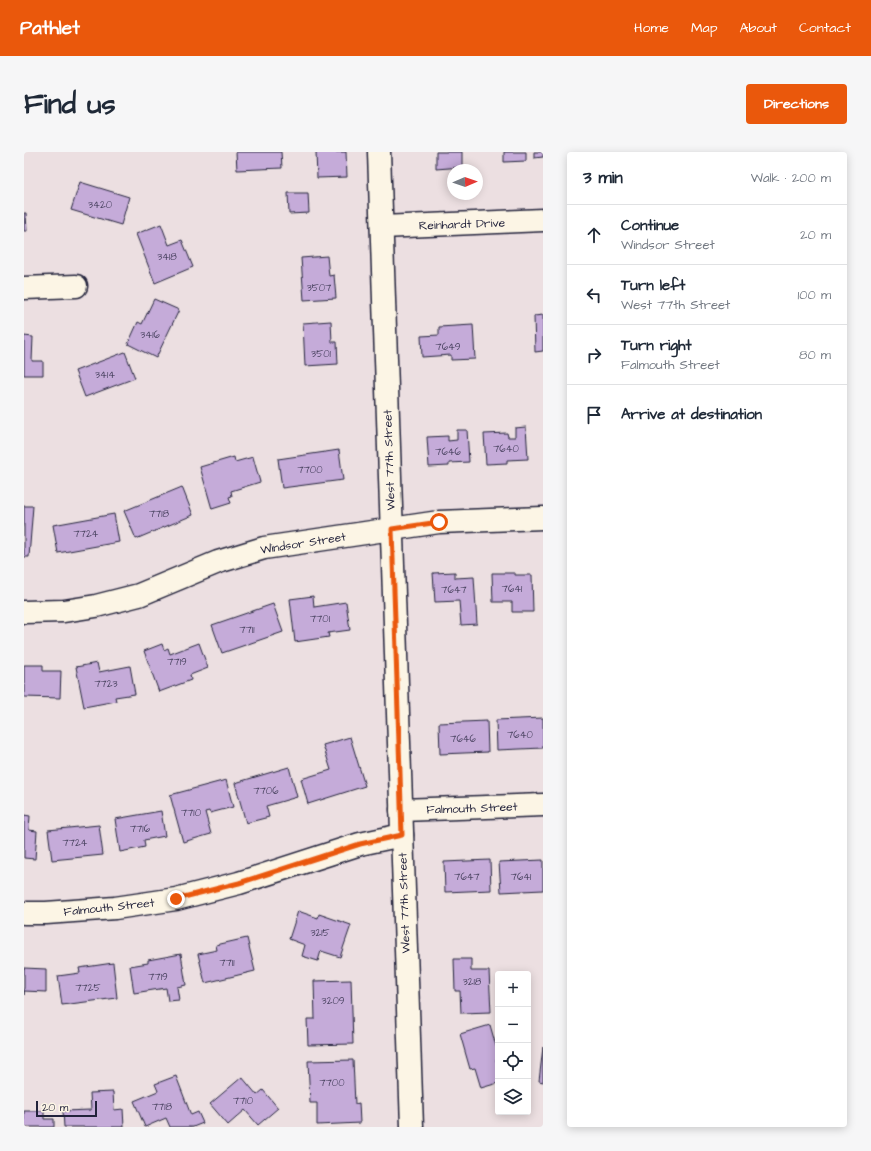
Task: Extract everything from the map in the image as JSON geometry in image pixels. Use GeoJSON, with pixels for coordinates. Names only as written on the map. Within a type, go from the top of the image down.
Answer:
{"type":"FeatureCollection","features":[{"type":"Feature","properties":{"kind":"street","name":"West 77th Street"},"geometry":{"type":"LineString","coordinates":[[379,152],[412,1127]]}},
{"type":"Feature","properties":{"kind":"street","name":"Reinhardt Drive"},"geometry":{"type":"LineString","coordinates":[[382,227],[543,220]]}},
{"type":"Feature","properties":{"kind":"street"},"geometry":{"type":"LineString","coordinates":[[24,288],[76,286]]}},
{"type":"Feature","properties":{"kind":"street","name":"Windsor Street"},"geometry":{"type":"LineString","coordinates":[[24,612],[64,612],[96,606],[138,595],[218,562],[264,548],[439,522],[543,518]]}},
{"type":"Feature","properties":{"kind":"street","name":"Falmouth Street"},"geometry":{"type":"LineString","coordinates":[[401,810],[543,805]]}},
{"type":"Feature","properties":{"kind":"street","name":"Falmouth Street"},"geometry":{"type":"LineString","coordinates":[[24,913],[46,913],[115,908],[176,899],[239,883],[360,844],[402,835]]}},
{"type":"Feature","properties":{"kind":"building"},"geometry":{"type":"Polygon","coordinates":[[[236,152],[281,152],[282,168],[237,170],[236,152]]]}},
{"type":"Feature","properties":{"kind":"building"},"geometry":{"type":"Polygon","coordinates":[[[316,152],[346,152],[347,177],[317,178],[316,152]]]}},
{"type":"Feature","properties":{"kind":"building"},"geometry":{"type":"Polygon","coordinates":[[[436,152],[462,152],[462,164],[447,164],[447,168],[436,169],[436,152]]]}},
{"type":"Feature","properties":{"kind":"building"},"geometry":{"type":"Polygon","coordinates":[[[504,152],[526,152],[526,161],[504,162],[504,152]]]}},
{"type":"Feature","properties":{"kind":"building"},"geometry":{"type":"Polygon","coordinates":[[[534,152],[543,152],[543,157],[534,158],[534,152]]]}},
{"type":"Feature","properties":{"kind":"building"},"geometry":{"type":"Polygon","coordinates":[[[80,182],[129,197],[121,225],[71,210],[80,182]]]}},
{"type":"Feature","properties":{"kind":"building"},"geometry":{"type":"Polygon","coordinates":[[[288,193],[308,193],[309,213],[289,214],[288,193]]]}},
{"type":"Feature","properties":{"kind":"building"},"geometry":{"type":"Polygon","coordinates":[[[24,213],[26,213],[27,231],[24,231],[24,213]]]}},
{"type":"Feature","properties":{"kind":"building"},"geometry":{"type":"Polygon","coordinates":[[[161,224],[169,245],[182,240],[193,267],[155,283],[136,234],[161,224]]]}},
{"type":"Feature","properties":{"kind":"building"},"geometry":{"type":"Polygon","coordinates":[[[327,256],[329,276],[334,275],[336,298],[304,300],[301,258],[327,256]]]}},
{"type":"Feature","properties":{"kind":"building"},"geometry":{"type":"Polygon","coordinates":[[[154,299],[179,310],[156,358],[128,344],[138,322],[142,324],[154,299]]]}},
{"type":"Feature","properties":{"kind":"building"},"geometry":{"type":"Polygon","coordinates":[[[543,315],[543,351],[535,352],[534,316],[543,315]]]}},
{"type":"Feature","properties":{"kind":"building"},"geometry":{"type":"Polygon","coordinates":[[[331,321],[332,342],[337,342],[338,364],[305,366],[303,323],[331,321]]]}},
{"type":"Feature","properties":{"kind":"building"},"geometry":{"type":"Polygon","coordinates":[[[473,325],[475,359],[451,360],[451,355],[422,357],[421,336],[439,335],[439,327],[473,325]]]}},
{"type":"Feature","properties":{"kind":"building"},"geometry":{"type":"Polygon","coordinates":[[[24,336],[33,337],[32,361],[43,361],[43,375],[24,375],[24,336]]]}},
{"type":"Feature","properties":{"kind":"building"},"geometry":{"type":"Polygon","coordinates":[[[125,352],[135,378],[85,397],[75,371],[125,352]]]}},
{"type":"Feature","properties":{"kind":"building"},"geometry":{"type":"Polygon","coordinates":[[[526,427],[528,459],[507,460],[507,463],[486,464],[484,434],[507,433],[508,437],[515,437],[515,428],[526,427]]]}},
{"type":"Feature","properties":{"kind":"building"},"geometry":{"type":"Polygon","coordinates":[[[457,430],[467,430],[469,462],[449,463],[449,466],[429,467],[427,437],[448,436],[448,441],[457,440],[457,430]]]}},
{"type":"Feature","properties":{"kind":"building"},"geometry":{"type":"Polygon","coordinates":[[[339,450],[343,480],[282,488],[278,459],[339,450]]]}},
{"type":"Feature","properties":{"kind":"building"},"geometry":{"type":"Polygon","coordinates":[[[234,457],[235,462],[253,457],[260,482],[231,491],[232,496],[229,497],[231,503],[212,509],[200,467],[234,457]]]}},
{"type":"Feature","properties":{"kind":"building"},"geometry":{"type":"Polygon","coordinates":[[[182,487],[193,515],[136,539],[124,511],[182,487]]]}},
{"type":"Feature","properties":{"kind":"building"},"geometry":{"type":"Polygon","coordinates":[[[24,506],[33,506],[29,557],[24,557],[24,506]]]}},
{"type":"Feature","properties":{"kind":"building"},"geometry":{"type":"Polygon","coordinates":[[[114,514],[119,542],[58,553],[53,525],[114,514]]]}},
{"type":"Feature","properties":{"kind":"building"},"geometry":{"type":"Polygon","coordinates":[[[455,572],[455,578],[474,577],[477,624],[461,625],[459,601],[435,602],[433,573],[455,572]]]}},
{"type":"Feature","properties":{"kind":"building"},"geometry":{"type":"Polygon","coordinates":[[[492,573],[532,575],[533,612],[512,612],[512,602],[493,602],[492,573]]]}},
{"type":"Feature","properties":{"kind":"building"},"geometry":{"type":"Polygon","coordinates":[[[313,596],[314,607],[346,602],[350,630],[328,633],[329,637],[295,642],[290,599],[313,596]]]}},
{"type":"Feature","properties":{"kind":"building"},"geometry":{"type":"Polygon","coordinates":[[[273,604],[283,632],[222,653],[212,625],[273,604]]]}},
{"type":"Feature","properties":{"kind":"building"},"geometry":{"type":"Polygon","coordinates":[[[199,643],[208,668],[190,675],[191,680],[159,692],[144,651],[162,644],[164,650],[168,648],[170,654],[199,643]]]}},
{"type":"Feature","properties":{"kind":"building"},"geometry":{"type":"Polygon","coordinates":[[[97,663],[99,672],[130,666],[135,694],[115,697],[116,701],[84,707],[76,667],[97,663]]]}},
{"type":"Feature","properties":{"kind":"building"},"geometry":{"type":"Polygon","coordinates":[[[24,665],[43,665],[43,671],[61,671],[60,698],[24,697],[24,665]]]}},
{"type":"Feature","properties":{"kind":"building"},"geometry":{"type":"Polygon","coordinates":[[[543,718],[543,748],[497,750],[496,720],[543,718]]]}},
{"type":"Feature","properties":{"kind":"building"},"geometry":{"type":"Polygon","coordinates":[[[487,721],[488,752],[440,754],[439,723],[487,721]]]}},
{"type":"Feature","properties":{"kind":"building"},"geometry":{"type":"Polygon","coordinates":[[[350,737],[365,786],[308,804],[301,779],[331,770],[323,745],[350,737]]]}},
{"type":"Feature","properties":{"kind":"building"},"geometry":{"type":"Polygon","coordinates":[[[289,767],[297,797],[266,806],[269,817],[246,823],[235,783],[289,767]]]}},
{"type":"Feature","properties":{"kind":"building"},"geometry":{"type":"Polygon","coordinates":[[[226,780],[233,807],[210,813],[209,811],[205,812],[211,834],[183,842],[170,795],[226,780]]]}},
{"type":"Feature","properties":{"kind":"building"},"geometry":{"type":"Polygon","coordinates":[[[161,811],[165,836],[144,840],[145,847],[120,852],[115,819],[161,811]]]}},
{"type":"Feature","properties":{"kind":"building"},"geometry":{"type":"Polygon","coordinates":[[[24,815],[30,816],[29,830],[37,831],[35,859],[24,858],[24,815]]]}},
{"type":"Feature","properties":{"kind":"building"},"geometry":{"type":"Polygon","coordinates":[[[99,825],[103,855],[52,860],[48,830],[99,825]]]}},
{"type":"Feature","properties":{"kind":"building"},"geometry":{"type":"Polygon","coordinates":[[[490,860],[491,890],[445,892],[444,862],[490,860]]]}},
{"type":"Feature","properties":{"kind":"building"},"geometry":{"type":"Polygon","coordinates":[[[543,860],[543,890],[501,892],[499,862],[543,860]]]}},
{"type":"Feature","properties":{"kind":"building"},"geometry":{"type":"Polygon","coordinates":[[[298,911],[318,918],[319,914],[351,925],[340,957],[321,951],[318,961],[302,956],[305,945],[289,939],[298,911]]]}},
{"type":"Feature","properties":{"kind":"building"},"geometry":{"type":"Polygon","coordinates":[[[247,938],[255,971],[205,983],[198,954],[217,950],[216,945],[247,938]]]}},
{"type":"Feature","properties":{"kind":"building"},"geometry":{"type":"Polygon","coordinates":[[[181,954],[186,985],[177,987],[179,1000],[168,1001],[166,988],[134,993],[130,966],[148,963],[148,960],[181,954]]]}},
{"type":"Feature","properties":{"kind":"building"},"geometry":{"type":"Polygon","coordinates":[[[454,959],[471,959],[471,971],[489,971],[491,1012],[461,1013],[460,991],[455,991],[454,959]]]}},
{"type":"Feature","properties":{"kind":"building"},"geometry":{"type":"Polygon","coordinates":[[[113,963],[117,998],[62,1005],[58,976],[80,973],[79,968],[113,963]]]}},
{"type":"Feature","properties":{"kind":"building"},"geometry":{"type":"Polygon","coordinates":[[[24,968],[46,969],[46,992],[24,991],[24,968]]]}},
{"type":"Feature","properties":{"kind":"building"},"geometry":{"type":"Polygon","coordinates":[[[351,980],[353,1044],[308,1045],[307,1019],[315,1019],[314,981],[351,980]]]}},
{"type":"Feature","properties":{"kind":"building"},"geometry":{"type":"Polygon","coordinates":[[[490,1025],[495,1042],[495,1084],[481,1088],[475,1068],[470,1069],[460,1034],[490,1025]]]}},
{"type":"Feature","properties":{"kind":"building"},"geometry":{"type":"Polygon","coordinates":[[[543,1047],[543,1082],[539,1081],[543,1047]]]}},
{"type":"Feature","properties":{"kind":"building"},"geometry":{"type":"Polygon","coordinates":[[[353,1060],[355,1104],[359,1103],[360,1123],[317,1125],[317,1103],[310,1103],[308,1061],[353,1060]]]}},
{"type":"Feature","properties":{"kind":"building"},"geometry":{"type":"Polygon","coordinates":[[[176,1076],[191,1115],[198,1112],[203,1123],[193,1127],[170,1127],[166,1118],[145,1127],[134,1101],[158,1091],[155,1084],[176,1076]]]}},
{"type":"Feature","properties":{"kind":"building"},"geometry":{"type":"Polygon","coordinates":[[[242,1077],[257,1095],[263,1090],[278,1108],[258,1125],[245,1110],[228,1125],[210,1104],[242,1077]]]}},
{"type":"Feature","properties":{"kind":"building"},"geometry":{"type":"Polygon","coordinates":[[[113,1092],[114,1110],[123,1109],[124,1127],[64,1127],[63,1111],[91,1110],[90,1093],[113,1092]]]}},
{"type":"Feature","properties":{"kind":"building"},"geometry":{"type":"Polygon","coordinates":[[[24,1111],[44,1111],[44,1119],[54,1119],[54,1127],[24,1127],[24,1111]]]}},
{"type":"Feature","properties":{"kind":"route"},"geometry":{"type":"LineString","coordinates":[[176,899],[239,883],[360,844],[402,835],[392,529],[439,522]]}}]}
